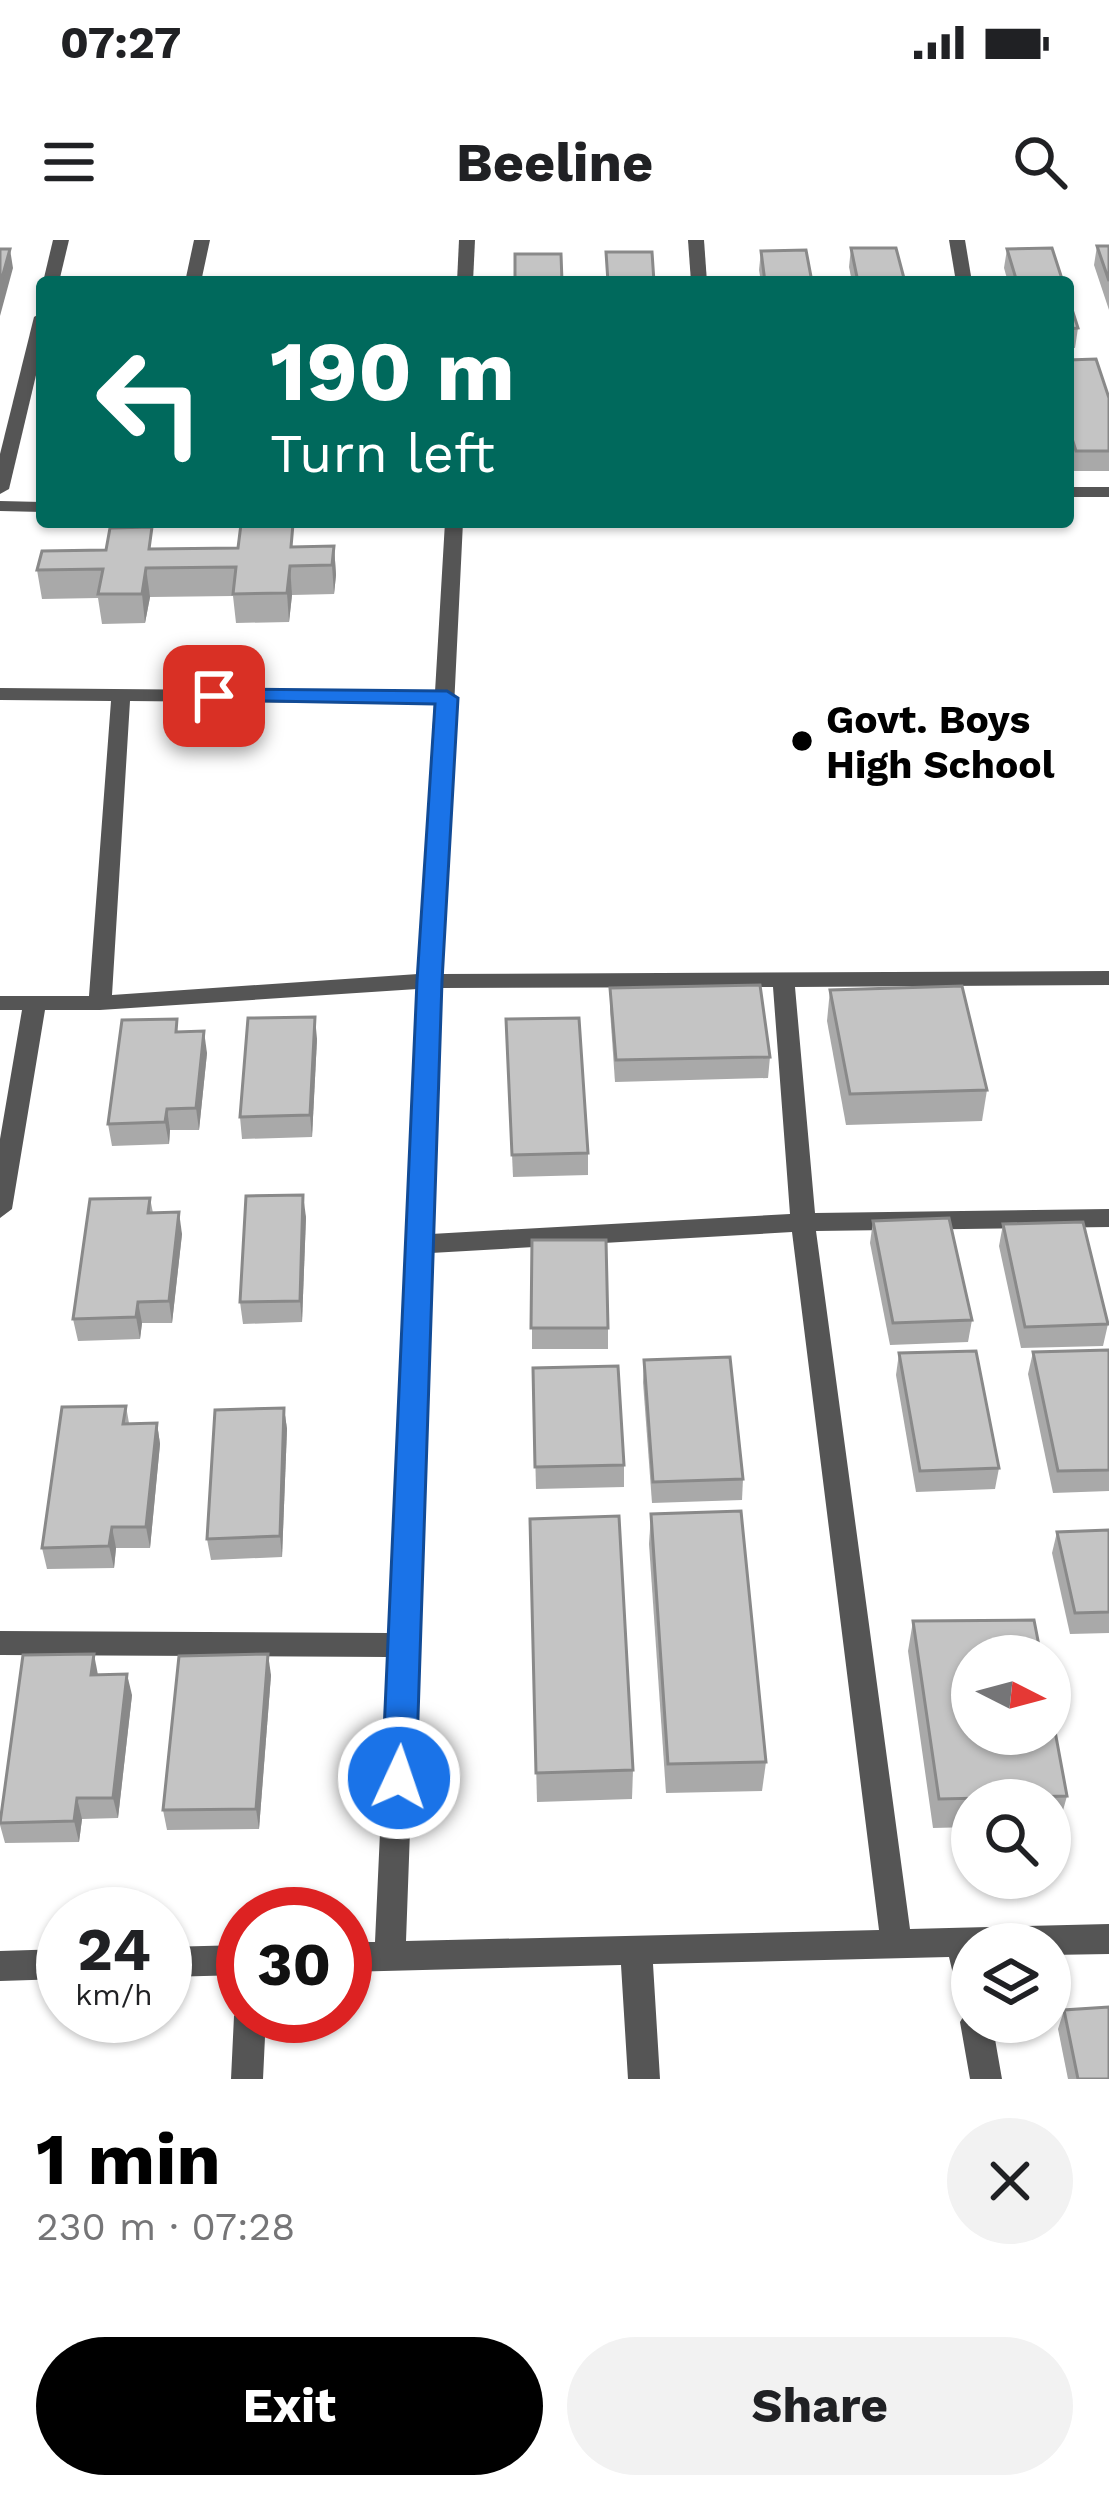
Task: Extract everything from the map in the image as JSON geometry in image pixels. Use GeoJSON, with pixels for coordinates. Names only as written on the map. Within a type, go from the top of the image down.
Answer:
{"type":"FeatureCollection","features":[{"type":"Feature","properties":{"kind":"street"},"geometry":{"type":"LineString","coordinates":[[52,276],[61,240]]}},
{"type":"Feature","properties":{"kind":"street"},"geometry":{"type":"LineString","coordinates":[[194,276],[202,240]]}},
{"type":"Feature","properties":{"kind":"street"},"geometry":{"type":"LineString","coordinates":[[465,276],[467,240]]}},
{"type":"Feature","properties":{"kind":"street"},"geometry":{"type":"LineString","coordinates":[[696,240],[699,276]]}},
{"type":"Feature","properties":{"kind":"street"},"geometry":{"type":"LineString","coordinates":[[957,240],[963,276]]}},
{"type":"Feature","properties":{"kind":"street"},"geometry":{"type":"LineString","coordinates":[[0,489],[36,342]]}},
{"type":"Feature","properties":{"kind":"street"},"geometry":{"type":"LineString","coordinates":[[1074,492],[1109,491]]}},
{"type":"Feature","properties":{"kind":"street"},"geometry":{"type":"LineString","coordinates":[[0,506],[36,506]]}},
{"type":"Feature","properties":{"kind":"street"},"geometry":{"type":"LineString","coordinates":[[390,1956],[429,981],[454,528]]}},
{"type":"Feature","properties":{"kind":"street"},"geometry":{"type":"LineString","coordinates":[[0,694],[447,698]]}},
{"type":"Feature","properties":{"kind":"street"},"geometry":{"type":"LineString","coordinates":[[100,1003],[121,695]]}},
{"type":"Feature","properties":{"kind":"street"},"geometry":{"type":"LineString","coordinates":[[783,978],[803,1222],[896,1943]]}},
{"type":"Feature","properties":{"kind":"street"},"geometry":{"type":"LineString","coordinates":[[0,1004],[100,1003],[429,981],[1109,978]]}},
{"type":"Feature","properties":{"kind":"street"},"geometry":{"type":"LineString","coordinates":[[0,1209],[35,1003]]}},
{"type":"Feature","properties":{"kind":"street"},"geometry":{"type":"LineString","coordinates":[[422,1244],[803,1222],[1109,1218]]}},
{"type":"Feature","properties":{"kind":"street"},"geometry":{"type":"LineString","coordinates":[[0,1643],[405,1645]]}},
{"type":"Feature","properties":{"kind":"street"},"geometry":{"type":"LineString","coordinates":[[1071,1941],[1109,1940]]}},
{"type":"Feature","properties":{"kind":"street"},"geometry":{"type":"LineString","coordinates":[[372,1957],[951,1942]]}},
{"type":"Feature","properties":{"kind":"street"},"geometry":{"type":"LineString","coordinates":[[636,1950],[644,2079]]}},
{"type":"Feature","properties":{"kind":"street"},"geometry":{"type":"LineString","coordinates":[[0,1966],[36,1965]]}},
{"type":"Feature","properties":{"kind":"street"},"geometry":{"type":"LineString","coordinates":[[247,2079],[249,2043]]}},
{"type":"Feature","properties":{"kind":"street"},"geometry":{"type":"LineString","coordinates":[[980,2043],[986,2079]]}},
{"type":"Feature","properties":{"kind":"building"},"geometry":{"type":"Polygon","coordinates":[[[1097,246],[1109,246],[1109,281],[1097,246]]]}},
{"type":"Feature","properties":{"kind":"building"},"geometry":{"type":"Polygon","coordinates":[[[851,248],[896,248],[903,276],[857,276],[851,248]]]}},
{"type":"Feature","properties":{"kind":"building"},"geometry":{"type":"Polygon","coordinates":[[[1052,248],[1061,276],[1015,276],[1007,249],[1052,248]]]}},
{"type":"Feature","properties":{"kind":"building"},"geometry":{"type":"Polygon","coordinates":[[[0,249],[10,249],[0,285],[0,249]]]}},
{"type":"Feature","properties":{"kind":"building"},"geometry":{"type":"Polygon","coordinates":[[[806,250],[811,276],[764,276],[761,251],[806,250]]]}},
{"type":"Feature","properties":{"kind":"building"},"geometry":{"type":"Polygon","coordinates":[[[606,252],[652,252],[654,276],[608,276],[606,252]]]}},
{"type":"Feature","properties":{"kind":"building"},"geometry":{"type":"Polygon","coordinates":[[[515,254],[561,254],[562,276],[515,276],[515,254]]]}},
{"type":"Feature","properties":{"kind":"building"},"geometry":{"type":"Polygon","coordinates":[[[1096,359],[1109,398],[1109,451],[1076,451],[1074,360],[1096,359]]]}},
{"type":"Feature","properties":{"kind":"building"},"geometry":{"type":"Polygon","coordinates":[[[110,528],[152,528],[149,549],[238,548],[240,528],[293,528],[291,547],[334,546],[332,565],[290,566],[287,593],[233,594],[236,567],[146,568],[142,594],[98,594],[103,569],[37,570],[42,551],[106,550],[110,528]]]}},
{"type":"Feature","properties":{"kind":"building"},"geometry":{"type":"Polygon","coordinates":[[[760,985],[770,1057],[616,1060],[610,988],[760,985]]]}},
{"type":"Feature","properties":{"kind":"building"},"geometry":{"type":"Polygon","coordinates":[[[962,986],[987,1090],[850,1094],[830,990],[962,986]]]}},
{"type":"Feature","properties":{"kind":"building"},"geometry":{"type":"Polygon","coordinates":[[[315,1017],[310,1115],[240,1117],[248,1018],[315,1017]]]}},
{"type":"Feature","properties":{"kind":"building"},"geometry":{"type":"Polygon","coordinates":[[[579,1018],[588,1153],[512,1155],[506,1019],[579,1018]]]}},
{"type":"Feature","properties":{"kind":"building"},"geometry":{"type":"Polygon","coordinates":[[[177,1019],[176,1032],[204,1031],[196,1108],[167,1109],[165,1122],[108,1124],[122,1020],[177,1019]]]}},
{"type":"Feature","properties":{"kind":"building"},"geometry":{"type":"Polygon","coordinates":[[[303,1195],[300,1301],[240,1302],[246,1196],[303,1195]]]}},
{"type":"Feature","properties":{"kind":"building"},"geometry":{"type":"Polygon","coordinates":[[[150,1198],[148,1213],[179,1212],[169,1301],[138,1302],[136,1317],[73,1319],[90,1199],[150,1198]]]}},
{"type":"Feature","properties":{"kind":"building"},"geometry":{"type":"Polygon","coordinates":[[[949,1218],[972,1320],[893,1323],[873,1221],[949,1218]]]}},
{"type":"Feature","properties":{"kind":"building"},"geometry":{"type":"Polygon","coordinates":[[[1083,1222],[1108,1324],[1025,1327],[1003,1224],[1083,1222]]]}},
{"type":"Feature","properties":{"kind":"building"},"geometry":{"type":"Polygon","coordinates":[[[532,1240],[606,1240],[608,1328],[531,1328],[532,1240]]]}},
{"type":"Feature","properties":{"kind":"building"},"geometry":{"type":"Polygon","coordinates":[[[1109,1350],[1109,1470],[1058,1471],[1033,1352],[1109,1350]]]}},
{"type":"Feature","properties":{"kind":"building"},"geometry":{"type":"Polygon","coordinates":[[[976,1351],[999,1468],[920,1471],[899,1353],[976,1351]]]}},
{"type":"Feature","properties":{"kind":"building"},"geometry":{"type":"Polygon","coordinates":[[[730,1357],[743,1479],[653,1482],[644,1360],[730,1357]]]}},
{"type":"Feature","properties":{"kind":"building"},"geometry":{"type":"Polygon","coordinates":[[[618,1366],[624,1465],[535,1467],[533,1368],[618,1366]]]}},
{"type":"Feature","properties":{"kind":"building"},"geometry":{"type":"Polygon","coordinates":[[[126,1406],[123,1424],[157,1423],[146,1527],[112,1527],[109,1546],[42,1548],[62,1407],[126,1406]]]}},
{"type":"Feature","properties":{"kind":"building"},"geometry":{"type":"Polygon","coordinates":[[[284,1408],[280,1536],[207,1539],[215,1410],[284,1408]]]}},
{"type":"Feature","properties":{"kind":"building"},"geometry":{"type":"Polygon","coordinates":[[[741,1511],[766,1762],[668,1764],[651,1514],[741,1511]]]}},
{"type":"Feature","properties":{"kind":"building"},"geometry":{"type":"Polygon","coordinates":[[[619,1516],[633,1770],[536,1773],[530,1519],[619,1516]]]}},
{"type":"Feature","properties":{"kind":"building"},"geometry":{"type":"Polygon","coordinates":[[[1109,1530],[1109,1612],[1075,1613],[1057,1532],[1109,1530]]]}},
{"type":"Feature","properties":{"kind":"building"},"geometry":{"type":"Polygon","coordinates":[[[1034,1620],[1037,1635],[951,1635],[951,1755],[1059,1755],[1064,1779],[951,1779],[951,1799],[939,1799],[913,1621],[1034,1620]]]}},
{"type":"Feature","properties":{"kind":"building"},"geometry":{"type":"Polygon","coordinates":[[[94,1654],[91,1675],[127,1674],[113,1798],[77,1798],[74,1821],[0,1823],[23,1655],[94,1654]]]}},
{"type":"Feature","properties":{"kind":"building"},"geometry":{"type":"Polygon","coordinates":[[[268,1654],[256,1809],[163,1810],[179,1656],[268,1654]]]}},
{"type":"Feature","properties":{"kind":"building"},"geometry":{"type":"Polygon","coordinates":[[[1109,2007],[1109,2079],[1078,2079],[1071,2043],[1071,2010],[1109,2007]]]}},
{"type":"Feature","properties":{"kind":"place","name":"Govt. Boys High School"},"geometry":{"type":"Point","coordinates":[802,741]}},
{"type":"Feature","properties":{"kind":"route"},"geometry":{"type":"LineString","coordinates":[[214,696],[447,698],[429,981],[399,1778]]}}]}
